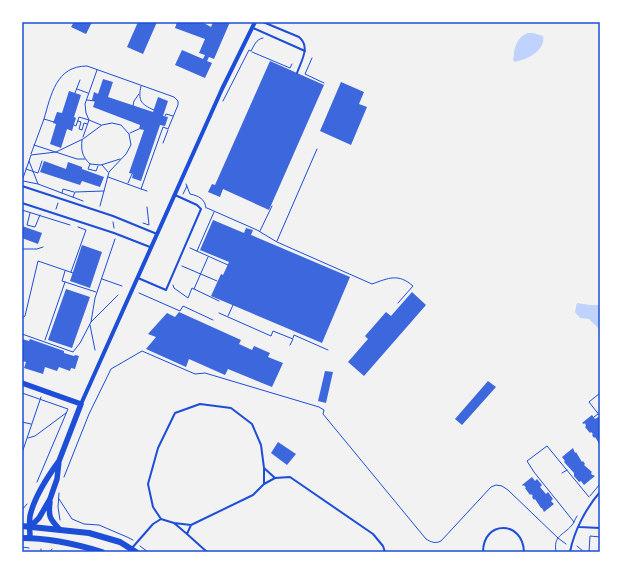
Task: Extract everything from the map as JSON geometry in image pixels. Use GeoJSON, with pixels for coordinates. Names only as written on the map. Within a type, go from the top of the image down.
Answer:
{"type":"FeatureCollection","features":[{"type":"Feature","properties":{"kind":"main road"},"geometry":{"type":"LineString","coordinates":[[22,526],[60,526],[120,542],[134,550]]}},
{"type":"Feature","properties":{"kind":"main road"},"geometry":{"type":"LineString","coordinates":[[22,538],[70,543],[102,552]]}},
{"type":"Feature","properties":{"kind":"street"},"geometry":{"type":"LineString","coordinates":[[30,527],[40,518],[50,499],[57,479],[59,461],[81,404],[150,247],[222,89],[255,22]]}},
{"type":"Feature","properties":{"kind":"street"},"geometry":{"type":"LineString","coordinates":[[22,384],[81,404]]}},
{"type":"Feature","properties":{"kind":"street"},"geometry":{"type":"LineString","coordinates":[[30,538],[30,518],[34,505],[48,476],[59,461]]}},
{"type":"Feature","properties":{"kind":"street"},"geometry":{"type":"LineString","coordinates":[[50,499],[49,513],[54,524],[60,526]]}},
{"type":"Feature","properties":{"kind":"lane"},"geometry":{"type":"LineString","coordinates":[[263,22],[304,41],[306,46],[305,51],[297,73]]}},
{"type":"Feature","properties":{"kind":"lane"},"geometry":{"type":"LineString","coordinates":[[252,28],[305,51]]}},
{"type":"Feature","properties":{"kind":"lane"},"geometry":{"type":"LineString","coordinates":[[22,186],[113,216],[157,234]]}},
{"type":"Feature","properties":{"kind":"lane"},"geometry":{"type":"LineString","coordinates":[[137,277],[166,290],[201,209],[197,205],[174,195]]}},
{"type":"Feature","properties":{"kind":"lane"},"geometry":{"type":"LineString","coordinates":[[22,203],[114,233],[150,247]]}},
{"type":"Feature","properties":{"kind":"lane"},"geometry":{"type":"LineString","coordinates":[[264,484],[264,468],[261,445],[252,424],[231,408],[200,404],[175,413],[158,448],[148,484],[153,507],[161,519],[174,523],[191,525],[253,495],[264,484],[275,478],[290,477],[373,534],[383,546],[385,552]]}},
{"type":"Feature","properties":{"kind":"lane"},"geometry":{"type":"LineString","coordinates":[[264,468],[275,478]]}},
{"type":"Feature","properties":{"kind":"lane"},"geometry":{"type":"LineString","coordinates":[[570,552],[585,513],[600,492]]}},
{"type":"Feature","properties":{"kind":"lane"},"geometry":{"type":"LineString","coordinates":[[134,550],[137,543],[153,524],[161,519]]}},
{"type":"Feature","properties":{"kind":"lane"},"geometry":{"type":"LineString","coordinates":[[174,523],[208,552]]}},
{"type":"Feature","properties":{"kind":"lane"},"geometry":{"type":"LineString","coordinates":[[186,534],[191,525]]}},
{"type":"Feature","properties":{"kind":"lane"},"geometry":{"type":"LineString","coordinates":[[579,526],[600,528]]}},
{"type":"Feature","properties":{"kind":"lane"},"geometry":{"type":"LineString","coordinates":[[483,552],[483,545],[488,535],[494,530],[503,527],[518,534],[521,538],[524,552]]}},
{"type":"Feature","properties":{"kind":"path"},"geometry":{"type":"LineString","coordinates":[[251,52],[256,41],[260,38],[266,39],[268,35]]}},
{"type":"Feature","properties":{"kind":"path"},"geometry":{"type":"LineString","coordinates":[[221,105],[249,50],[290,68],[292,64]]}},
{"type":"Feature","properties":{"kind":"path"},"geometry":{"type":"LineString","coordinates":[[312,58],[305,74],[324,82]]}},
{"type":"Feature","properties":{"kind":"path"},"geometry":{"type":"LineString","coordinates":[[87,202],[38,184],[22,181],[44,119],[51,93],[60,78],[71,69],[79,66],[87,66],[174,97],[178,101],[163,143]]}},
{"type":"Feature","properties":{"kind":"path"},"geometry":{"type":"LineString","coordinates":[[98,69],[85,104],[86,113],[89,120],[81,148],[82,154],[90,164],[98,165],[121,158]]}},
{"type":"Feature","properties":{"kind":"path"},"geometry":{"type":"LineString","coordinates":[[75,93],[80,80]]}},
{"type":"Feature","properties":{"kind":"path"},"geometry":{"type":"LineString","coordinates":[[141,85],[141,102],[154,110]]}},
{"type":"Feature","properties":{"kind":"path"},"geometry":{"type":"LineString","coordinates":[[77,89],[89,93]]}},
{"type":"Feature","properties":{"kind":"path"},"geometry":{"type":"LineString","coordinates":[[134,106],[134,101],[140,94]]}},
{"type":"Feature","properties":{"kind":"path"},"geometry":{"type":"LineString","coordinates":[[86,100],[95,101]]}},
{"type":"Feature","properties":{"kind":"path"},"geometry":{"type":"LineString","coordinates":[[166,116],[166,114],[173,116]]}},
{"type":"Feature","properties":{"kind":"path"},"geometry":{"type":"LineString","coordinates":[[74,125],[76,126],[78,117],[102,125]]}},
{"type":"Feature","properties":{"kind":"path"},"geometry":{"type":"LineString","coordinates":[[44,119],[54,122]]}},
{"type":"Feature","properties":{"kind":"path"},"geometry":{"type":"LineString","coordinates":[[77,121],[81,122],[79,129],[82,130],[84,123],[88,124]]}},
{"type":"Feature","properties":{"kind":"path"},"geometry":{"type":"LineString","coordinates":[[31,155],[56,152],[83,139],[102,125],[112,123],[121,125],[129,134],[130,145],[126,154],[108,172],[100,207]]}},
{"type":"Feature","properties":{"kind":"path"},"geometry":{"type":"LineString","coordinates":[[141,189],[163,127],[168,129]]}},
{"type":"Feature","properties":{"kind":"path"},"geometry":{"type":"LineString","coordinates":[[129,134],[139,129]]}},
{"type":"Feature","properties":{"kind":"path"},"geometry":{"type":"LineString","coordinates":[[34,145],[85,159]]}},
{"type":"Feature","properties":{"kind":"path"},"geometry":{"type":"LineString","coordinates":[[277,242],[317,149]]}},
{"type":"Feature","properties":{"kind":"path"},"geometry":{"type":"LineString","coordinates":[[29,161],[38,184]]}},
{"type":"Feature","properties":{"kind":"path"},"geometry":{"type":"LineString","coordinates":[[26,169],[38,173],[42,161]]}},
{"type":"Feature","properties":{"kind":"path"},"geometry":{"type":"LineString","coordinates":[[90,164],[88,169],[96,171],[98,165]]}},
{"type":"Feature","properties":{"kind":"path"},"geometry":{"type":"LineString","coordinates":[[101,165],[108,172]]}},
{"type":"Feature","properties":{"kind":"path"},"geometry":{"type":"LineString","coordinates":[[127,184],[132,174]]}},
{"type":"Feature","properties":{"kind":"path"},"geometry":{"type":"LineString","coordinates":[[108,177],[147,192]]}},
{"type":"Feature","properties":{"kind":"path"},"geometry":{"type":"LineString","coordinates":[[186,182],[190,194],[202,198],[205,201],[205,213]]}},
{"type":"Feature","properties":{"kind":"path"},"geometry":{"type":"LineString","coordinates":[[183,194],[187,185]]}},
{"type":"Feature","properties":{"kind":"path"},"geometry":{"type":"LineString","coordinates":[[61,196],[64,189],[75,192],[104,191]]}},
{"type":"Feature","properties":{"kind":"path"},"geometry":{"type":"LineString","coordinates":[[73,197],[75,192]]}},
{"type":"Feature","properties":{"kind":"path"},"geometry":{"type":"LineString","coordinates":[[56,210],[59,202]]}},
{"type":"Feature","properties":{"kind":"path"},"geometry":{"type":"LineString","coordinates":[[260,232],[272,206]]}},
{"type":"Feature","properties":{"kind":"path"},"geometry":{"type":"LineString","coordinates":[[147,207],[150,225]]}},
{"type":"Feature","properties":{"kind":"path"},"geometry":{"type":"LineString","coordinates":[[206,208],[260,232],[277,242],[372,284],[397,277],[407,281],[413,286],[398,303]]}},
{"type":"Feature","properties":{"kind":"path"},"geometry":{"type":"LineString","coordinates":[[22,210],[70,225]]}},
{"type":"Feature","properties":{"kind":"path"},"geometry":{"type":"LineString","coordinates":[[197,251],[214,211]]}},
{"type":"Feature","properties":{"kind":"path"},"geometry":{"type":"LineString","coordinates":[[30,212],[27,225],[35,227],[40,215]]}},
{"type":"Feature","properties":{"kind":"path"},"geometry":{"type":"LineString","coordinates":[[113,221],[114,229]]}},
{"type":"Feature","properties":{"kind":"path"},"geometry":{"type":"LineString","coordinates":[[22,318],[25,316],[38,261],[72,272],[86,230],[78,227]]}},
{"type":"Feature","properties":{"kind":"path"},"geometry":{"type":"LineString","coordinates":[[22,334],[73,352],[90,325],[96,292],[115,239]]}},
{"type":"Feature","properties":{"kind":"path"},"geometry":{"type":"LineString","coordinates":[[22,249],[37,249],[43,247]]}},
{"type":"Feature","properties":{"kind":"path"},"geometry":{"type":"LineString","coordinates":[[189,248],[228,265]]}},
{"type":"Feature","properties":{"kind":"path"},"geometry":{"type":"LineString","coordinates":[[173,285],[174,288],[188,298],[192,288],[194,289],[208,256]]}},
{"type":"Feature","properties":{"kind":"path"},"geometry":{"type":"LineString","coordinates":[[181,266],[217,281]]}},
{"type":"Feature","properties":{"kind":"path"},"geometry":{"type":"LineString","coordinates":[[66,270],[62,281],[96,292]]}},
{"type":"Feature","properties":{"kind":"path"},"geometry":{"type":"LineString","coordinates":[[101,279],[122,286]]}},
{"type":"Feature","properties":{"kind":"path"},"geometry":{"type":"LineString","coordinates":[[45,341],[65,282]]}},
{"type":"Feature","properties":{"kind":"path"},"geometry":{"type":"LineString","coordinates":[[194,289],[219,301]]}},
{"type":"Feature","properties":{"kind":"path"},"geometry":{"type":"LineString","coordinates":[[139,293],[180,311],[183,306],[213,320]]}},
{"type":"Feature","properties":{"kind":"path"},"geometry":{"type":"LineString","coordinates":[[91,322],[118,295]]}},
{"type":"Feature","properties":{"kind":"path"},"geometry":{"type":"LineString","coordinates":[[227,317],[232,305]]}},
{"type":"Feature","properties":{"kind":"path"},"geometry":{"type":"LineString","coordinates":[[219,313],[271,336],[273,331],[293,339]]}},
{"type":"Feature","properties":{"kind":"path"},"geometry":{"type":"LineString","coordinates":[[90,325],[95,350]]}},
{"type":"Feature","properties":{"kind":"path"},"geometry":{"type":"LineString","coordinates":[[290,345],[294,335],[328,350]]}},
{"type":"Feature","properties":{"kind":"path"},"geometry":{"type":"LineString","coordinates":[[63,479],[89,414],[111,369],[142,351],[195,374],[205,373],[319,407],[324,410],[323,414],[426,538],[432,542],[438,543],[441,541],[491,487],[496,485],[502,486],[508,490],[558,538],[566,544],[576,545],[584,552]]}},
{"type":"Feature","properties":{"kind":"path"},"geometry":{"type":"LineString","coordinates":[[22,453],[44,391]]}},
{"type":"Feature","properties":{"kind":"path"},"geometry":{"type":"LineString","coordinates":[[22,393],[68,409],[37,482]]}},
{"type":"Feature","properties":{"kind":"path"},"geometry":{"type":"LineString","coordinates":[[600,393],[589,402],[600,416]]}},
{"type":"Feature","properties":{"kind":"path"},"geometry":{"type":"LineString","coordinates":[[27,438],[35,436],[67,412]]}},
{"type":"Feature","properties":{"kind":"path"},"geometry":{"type":"LineString","coordinates":[[594,417],[598,414]]}},
{"type":"Feature","properties":{"kind":"path"},"geometry":{"type":"LineString","coordinates":[[22,422],[32,424]]}},
{"type":"Feature","properties":{"kind":"path"},"geometry":{"type":"LineString","coordinates":[[574,522],[545,487],[527,461],[547,446],[589,497]]}},
{"type":"Feature","properties":{"kind":"path"},"geometry":{"type":"LineString","coordinates":[[561,462],[564,459]]}},
{"type":"Feature","properties":{"kind":"path"},"geometry":{"type":"LineString","coordinates":[[562,473],[567,470]]}},
{"type":"Feature","properties":{"kind":"path"},"geometry":{"type":"LineString","coordinates":[[60,493],[58,507],[60,526]]}},
{"type":"Feature","properties":{"kind":"path"},"geometry":{"type":"LineString","coordinates":[[59,499],[72,519],[84,524],[99,525],[108,528],[127,537],[148,552]]}},
{"type":"Feature","properties":{"kind":"path"},"geometry":{"type":"LineString","coordinates":[[22,510],[28,502]]}},
{"type":"Feature","properties":{"kind":"path"},"geometry":{"type":"LineString","coordinates":[[556,552],[555,542],[572,526],[577,516]]}},
{"type":"Feature","properties":{"kind":"path"},"geometry":{"type":"LineString","coordinates":[[589,552],[590,536],[600,537]]}},
{"type":"Feature","properties":{"kind":"path"},"geometry":{"type":"LineString","coordinates":[[22,547],[29,548]]}},
{"type":"Feature","properties":{"kind":"water"},"geometry":{"type":"Polygon","coordinates":[[[528,33],[543,36],[541,46],[529,57],[514,62],[514,51],[517,43],[521,37],[528,33]]]}},
{"type":"Feature","properties":{"kind":"water"},"geometry":{"type":"Polygon","coordinates":[[[577,303],[600,305],[600,330],[589,319],[580,318],[575,312],[577,303]]]}},
{"type":"Feature","properties":{"kind":"building"},"geometry":{"type":"Polygon","coordinates":[[[74,22],[92,22],[86,34],[71,27],[74,22]]]}},
{"type":"Feature","properties":{"kind":"building"},"geometry":{"type":"Polygon","coordinates":[[[138,22],[157,22],[143,54],[127,47],[138,22]]]}},
{"type":"Feature","properties":{"kind":"building"},"geometry":{"type":"Polygon","coordinates":[[[177,22],[202,22],[211,27],[213,22],[230,22],[214,59],[209,57],[207,61],[212,63],[205,78],[175,65],[182,50],[203,59],[205,55],[199,53],[205,39],[175,28],[177,22]]]}},
{"type":"Feature","properties":{"kind":"building"},"geometry":{"type":"Polygon","coordinates":[[[270,61],[324,85],[269,210],[223,189],[220,197],[208,192],[212,184],[215,185],[270,61]]]}},
{"type":"Feature","properties":{"kind":"building"},"geometry":{"type":"Polygon","coordinates":[[[103,79],[113,82],[108,97],[153,112],[158,97],[168,101],[163,116],[168,117],[165,126],[160,125],[141,181],[132,178],[133,174],[129,173],[144,130],[139,129],[140,125],[93,107],[95,101],[92,100],[94,92],[98,94],[103,79]]]}},
{"type":"Feature","properties":{"kind":"building"},"geometry":{"type":"Polygon","coordinates":[[[341,82],[364,92],[359,104],[367,107],[351,145],[320,131],[341,82]]]}},
{"type":"Feature","properties":{"kind":"building"},"geometry":{"type":"Polygon","coordinates":[[[69,91],[81,95],[74,117],[76,118],[72,131],[67,129],[61,148],[50,144],[56,124],[53,123],[57,112],[62,113],[69,91]]]}},
{"type":"Feature","properties":{"kind":"building"},"geometry":{"type":"Polygon","coordinates":[[[44,161],[66,169],[68,162],[104,177],[100,187],[82,181],[80,185],[40,172],[44,161]]]}},
{"type":"Feature","properties":{"kind":"building"},"geometry":{"type":"Polygon","coordinates":[[[213,220],[244,233],[246,228],[253,230],[251,235],[350,277],[322,343],[211,296],[221,274],[223,275],[229,262],[200,250],[213,220]]]}},
{"type":"Feature","properties":{"kind":"building"},"geometry":{"type":"Polygon","coordinates":[[[22,226],[42,233],[38,244],[22,238],[22,226]]]}},
{"type":"Feature","properties":{"kind":"building"},"geometry":{"type":"Polygon","coordinates":[[[82,245],[102,252],[90,288],[70,281],[82,245]]]}},
{"type":"Feature","properties":{"kind":"building"},"geometry":{"type":"Polygon","coordinates":[[[66,289],[90,297],[72,348],[48,340],[66,289]]]}},
{"type":"Feature","properties":{"kind":"building"},"geometry":{"type":"Polygon","coordinates":[[[412,292],[426,305],[364,376],[348,362],[368,339],[365,336],[386,312],[391,316],[412,292]]]}},
{"type":"Feature","properties":{"kind":"building"},"geometry":{"type":"Polygon","coordinates":[[[179,312],[241,340],[239,344],[252,350],[254,346],[270,353],[268,357],[283,363],[272,387],[228,369],[225,375],[189,359],[186,367],[146,349],[156,337],[148,334],[167,313],[175,317],[179,312]]]}},
{"type":"Feature","properties":{"kind":"building"},"geometry":{"type":"Polygon","coordinates":[[[22,339],[29,341],[30,339],[64,351],[64,353],[79,356],[75,369],[71,368],[70,371],[59,367],[57,371],[45,367],[43,374],[24,368],[26,362],[22,361],[22,339]]]}},
{"type":"Feature","properties":{"kind":"building"},"geometry":{"type":"Polygon","coordinates":[[[325,371],[333,372],[326,403],[318,401],[325,371]]]}},
{"type":"Feature","properties":{"kind":"building"},"geometry":{"type":"Polygon","coordinates":[[[488,381],[496,387],[462,425],[455,419],[488,381]]]}},
{"type":"Feature","properties":{"kind":"building"},"geometry":{"type":"Polygon","coordinates":[[[592,415],[595,419],[598,417],[600,420],[600,445],[592,435],[593,434],[591,432],[590,433],[585,427],[585,423],[582,423],[592,415]]]}},
{"type":"Feature","properties":{"kind":"building"},"geometry":{"type":"Polygon","coordinates":[[[278,442],[296,454],[287,465],[271,453],[278,442]]]}},
{"type":"Feature","properties":{"kind":"building"},"geometry":{"type":"Polygon","coordinates":[[[573,448],[575,453],[576,452],[585,464],[584,465],[592,472],[592,475],[595,476],[584,485],[574,476],[574,473],[564,462],[565,461],[562,457],[573,448]]]}},
{"type":"Feature","properties":{"kind":"building"},"geometry":{"type":"Polygon","coordinates":[[[532,477],[535,481],[537,479],[542,485],[540,487],[546,494],[548,492],[553,499],[551,501],[554,504],[544,512],[535,499],[534,500],[532,497],[533,496],[531,494],[530,495],[524,485],[522,485],[532,477]]]}}]}
